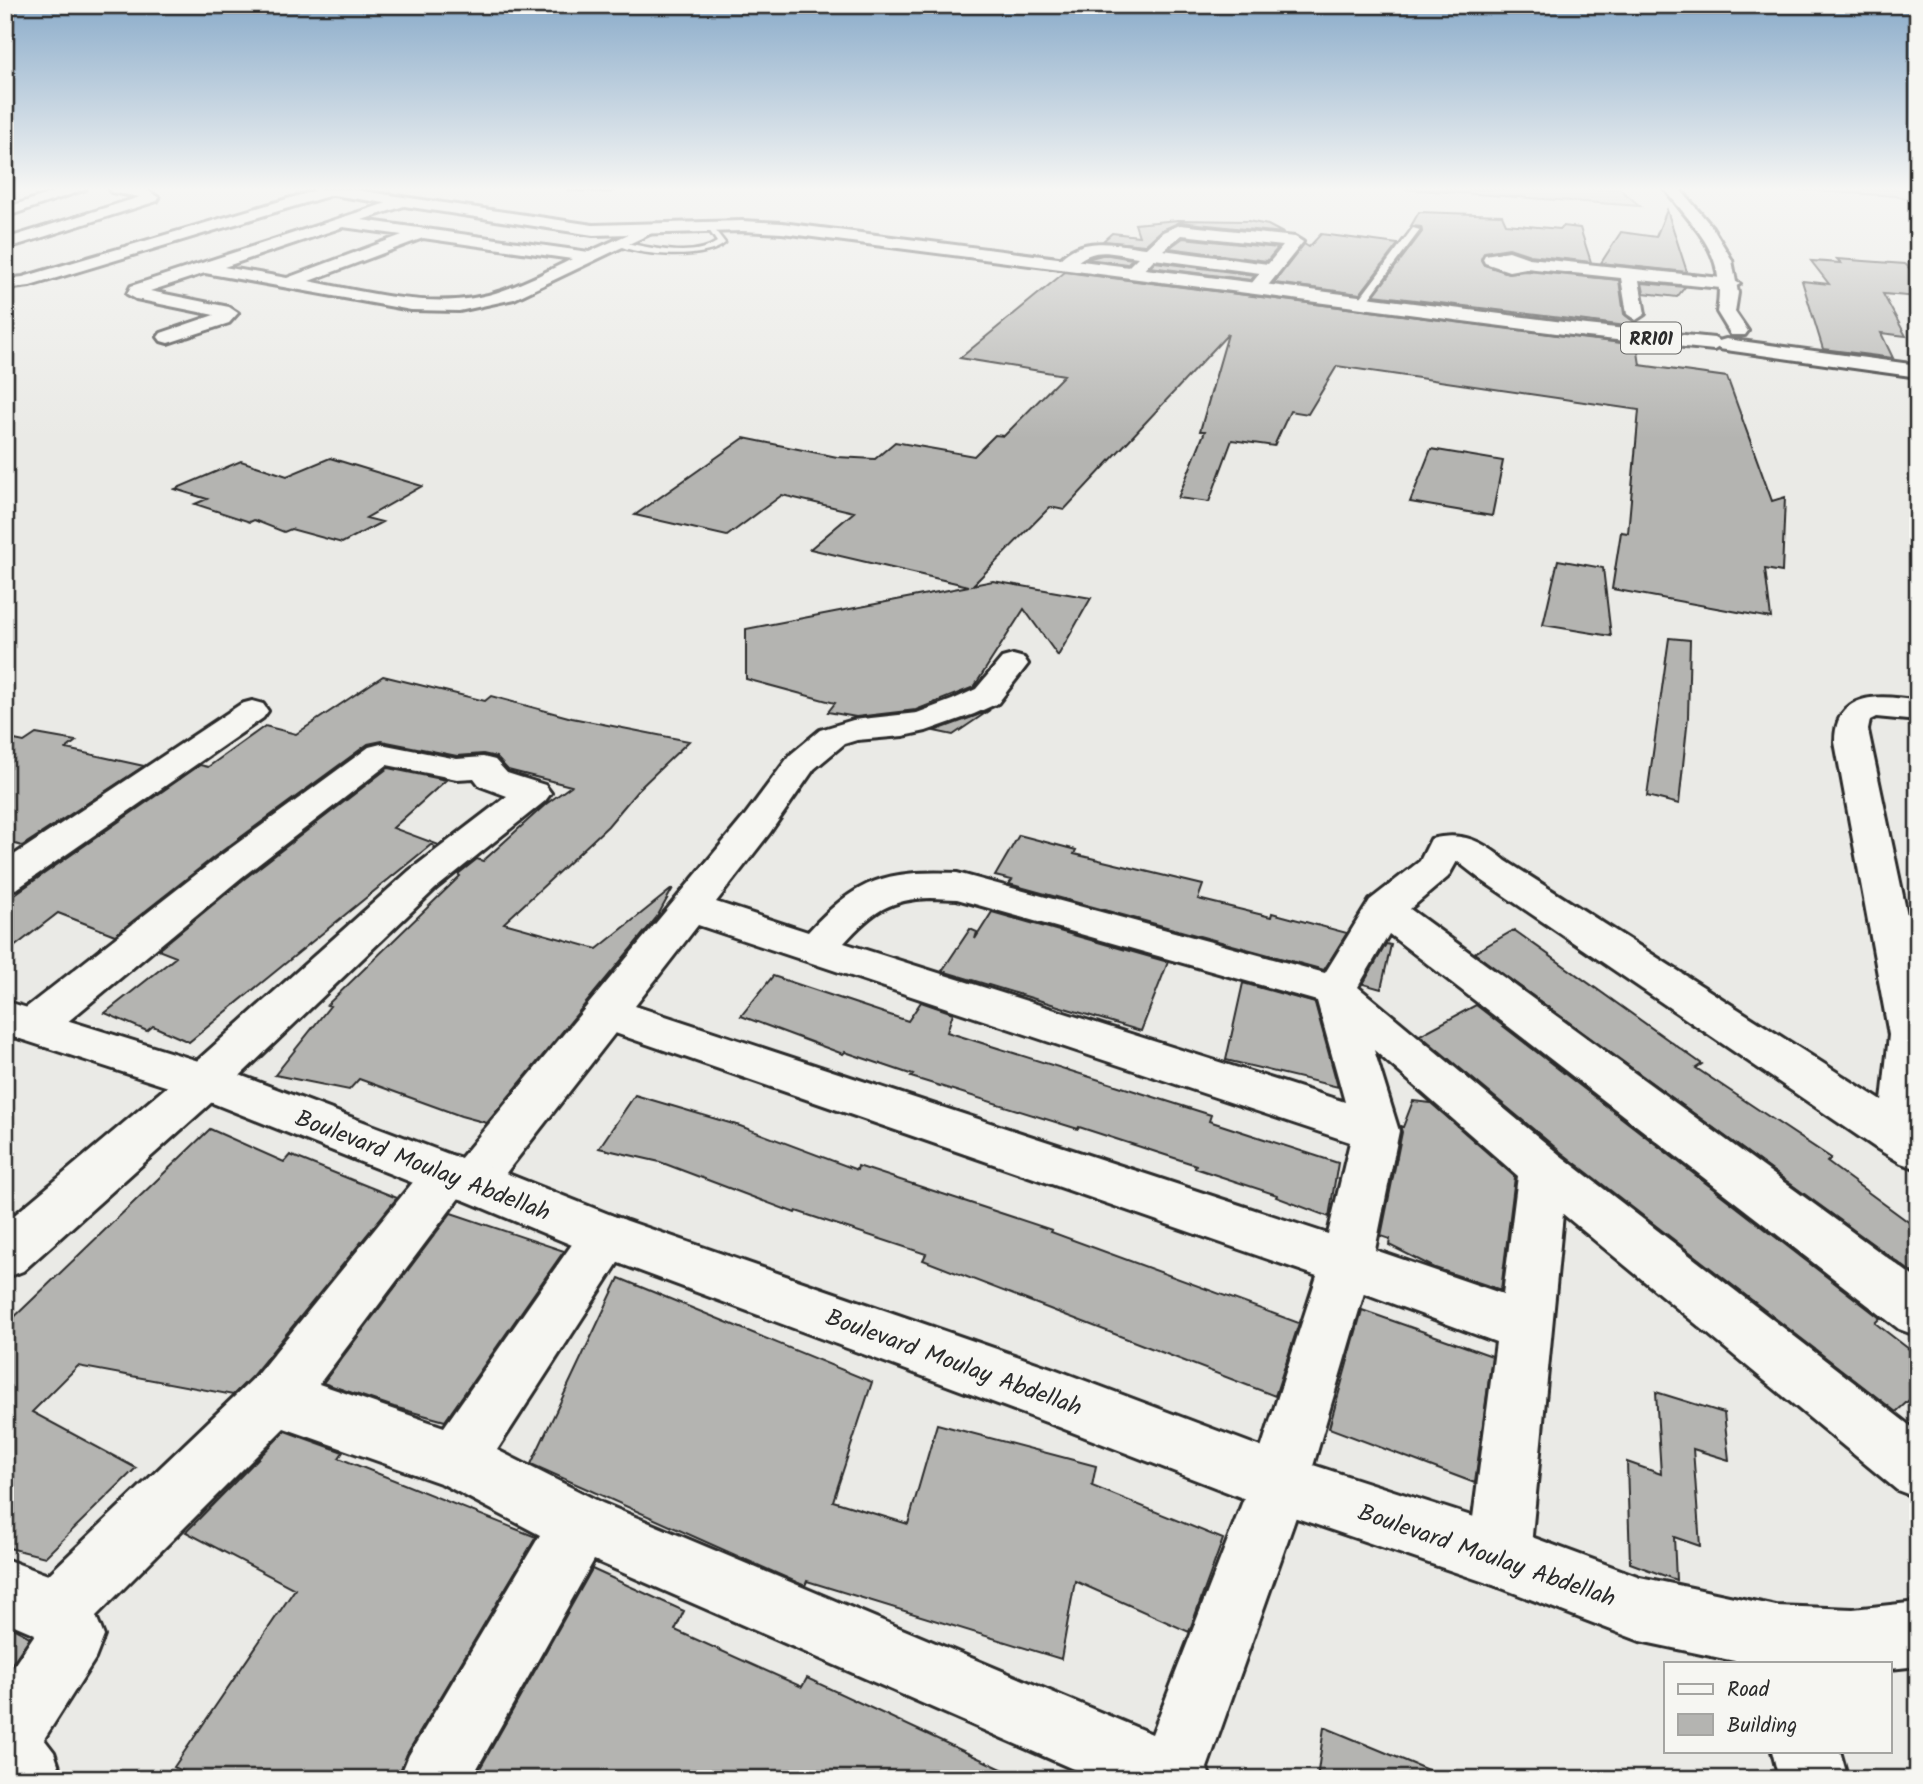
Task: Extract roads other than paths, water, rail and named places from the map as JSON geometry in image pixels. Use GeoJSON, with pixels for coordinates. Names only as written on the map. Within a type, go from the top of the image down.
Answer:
{"type":"FeatureCollection","features":[{"type":"Feature","properties":{"kind":"street"},"geometry":{"type":"LineString","coordinates":[[12,284],[54,272]]}},
{"type":"Feature","properties":{"kind":"street"},"geometry":{"type":"LineString","coordinates":[[166,272],[183,275]]}},
{"type":"Feature","properties":{"kind":"street"},"geometry":{"type":"LineString","coordinates":[[168,337],[229,314],[135,292],[142,287],[191,272]]}},
{"type":"Feature","properties":{"kind":"street"},"geometry":{"type":"LineString","coordinates":[[228,272],[411,305],[440,307],[494,300],[558,272]]}},
{"type":"Feature","properties":{"kind":"street"},"geometry":{"type":"LineString","coordinates":[[289,283],[318,272]]}},
{"type":"Feature","properties":{"kind":"street"},"geometry":{"type":"LineString","coordinates":[[523,272],[548,277]]}},
{"type":"Feature","properties":{"kind":"street","name":"RR101"},"geometry":{"type":"LineString","coordinates":[[1125,272],[1587,331],[1731,339]]}},
{"type":"Feature","properties":{"kind":"street"},"geometry":{"type":"LineString","coordinates":[[1256,289],[1269,272]]}},
{"type":"Feature","properties":{"kind":"street"},"geometry":{"type":"LineString","coordinates":[[1622,272],[1731,284]]}},
{"type":"Feature","properties":{"kind":"street"},"geometry":{"type":"LineString","coordinates":[[1728,272],[1731,284]]}},
{"type":"Feature","properties":{"kind":"street"},"geometry":{"type":"LineString","coordinates":[[1629,273],[1636,314]]}},
{"type":"Feature","properties":{"kind":"street"},"geometry":{"type":"LineString","coordinates":[[5,298],[22,289],[12,284]]}},
{"type":"Feature","properties":{"kind":"street"},"geometry":{"type":"LineString","coordinates":[[1731,284],[1704,322],[1731,339],[1821,359],[1918,371]]}},
{"type":"Feature","properties":{"kind":"street","name":"RR101"},"geometry":{"type":"LineString","coordinates":[[1587,331],[1704,322]]}},
{"type":"Feature","properties":{"kind":"street","name":"RR101"},"geometry":{"type":"LineString","coordinates":[[1704,322],[1691,337],[1731,339]]}},
{"type":"Feature","properties":{"kind":"street"},"geometry":{"type":"LineString","coordinates":[[21,1763],[72,1636],[31,1600],[275,1397],[460,1178],[605,1013],[756,826],[802,762],[826,741],[853,730],[903,726],[926,721],[987,696],[1013,664]]}},
{"type":"Feature","properties":{"kind":"street"},"geometry":{"type":"LineString","coordinates":[[1905,1142],[1906,1099],[1914,1036],[1852,742],[1852,730],[1854,719],[1860,712],[1869,709],[1918,711]]}},
{"type":"Feature","properties":{"kind":"street"},"geometry":{"type":"LineString","coordinates":[[5,879],[252,711]]}},
{"type":"Feature","properties":{"kind":"street"},"geometry":{"type":"LineString","coordinates":[[5,1255],[205,1081],[422,880],[533,793],[492,779],[490,772],[482,767],[457,769],[381,754],[19,1021]]}},
{"type":"Feature","properties":{"kind":"street"},"geometry":{"type":"LineString","coordinates":[[275,1397],[456,1460],[581,1524],[1174,1777],[1279,1483],[1347,1263],[1376,1131],[1335,991],[1384,910],[1435,868],[1444,848],[1452,846],[1469,850],[1504,877],[1905,1142]]}},
{"type":"Feature","properties":{"kind":"street"},"geometry":{"type":"LineString","coordinates":[[817,948],[866,898],[900,885],[957,886],[1335,991],[1543,1169],[1918,1469]]}},
{"type":"Feature","properties":{"kind":"street"},"geometry":{"type":"LineString","coordinates":[[690,908],[1376,1131]]}},
{"type":"Feature","properties":{"kind":"street"},"geometry":{"type":"LineString","coordinates":[[1384,910],[1918,1311]]}},
{"type":"Feature","properties":{"kind":"street"},"geometry":{"type":"LineString","coordinates":[[605,1013],[1347,1263],[1527,1328]]}},
{"type":"Feature","properties":{"kind":"street","name":"Boulevard Moulay Abdellah"},"geometry":{"type":"LineString","coordinates":[[19,1021],[205,1081],[607,1236],[1041,1392],[1279,1483],[1499,1556],[1640,1609],[1780,1651],[1918,1634]]}},
{"type":"Feature","properties":{"kind":"street"},"geometry":{"type":"LineString","coordinates":[[1499,1556],[1543,1169]]}},
{"type":"Feature","properties":{"kind":"street"},"geometry":{"type":"LineString","coordinates":[[456,1460],[607,1236]]}},
{"type":"Feature","properties":{"kind":"street"},"geometry":{"type":"LineString","coordinates":[[433,1779],[581,1524]]}},
{"type":"Feature","properties":{"kind":"street"},"geometry":{"type":"LineString","coordinates":[[1807,1752],[1814,1779]]}},
{"type":"Feature","properties":{"kind":"lane"},"geometry":{"type":"LineString","coordinates":[[1361,303],[1384,272]]}}]}
